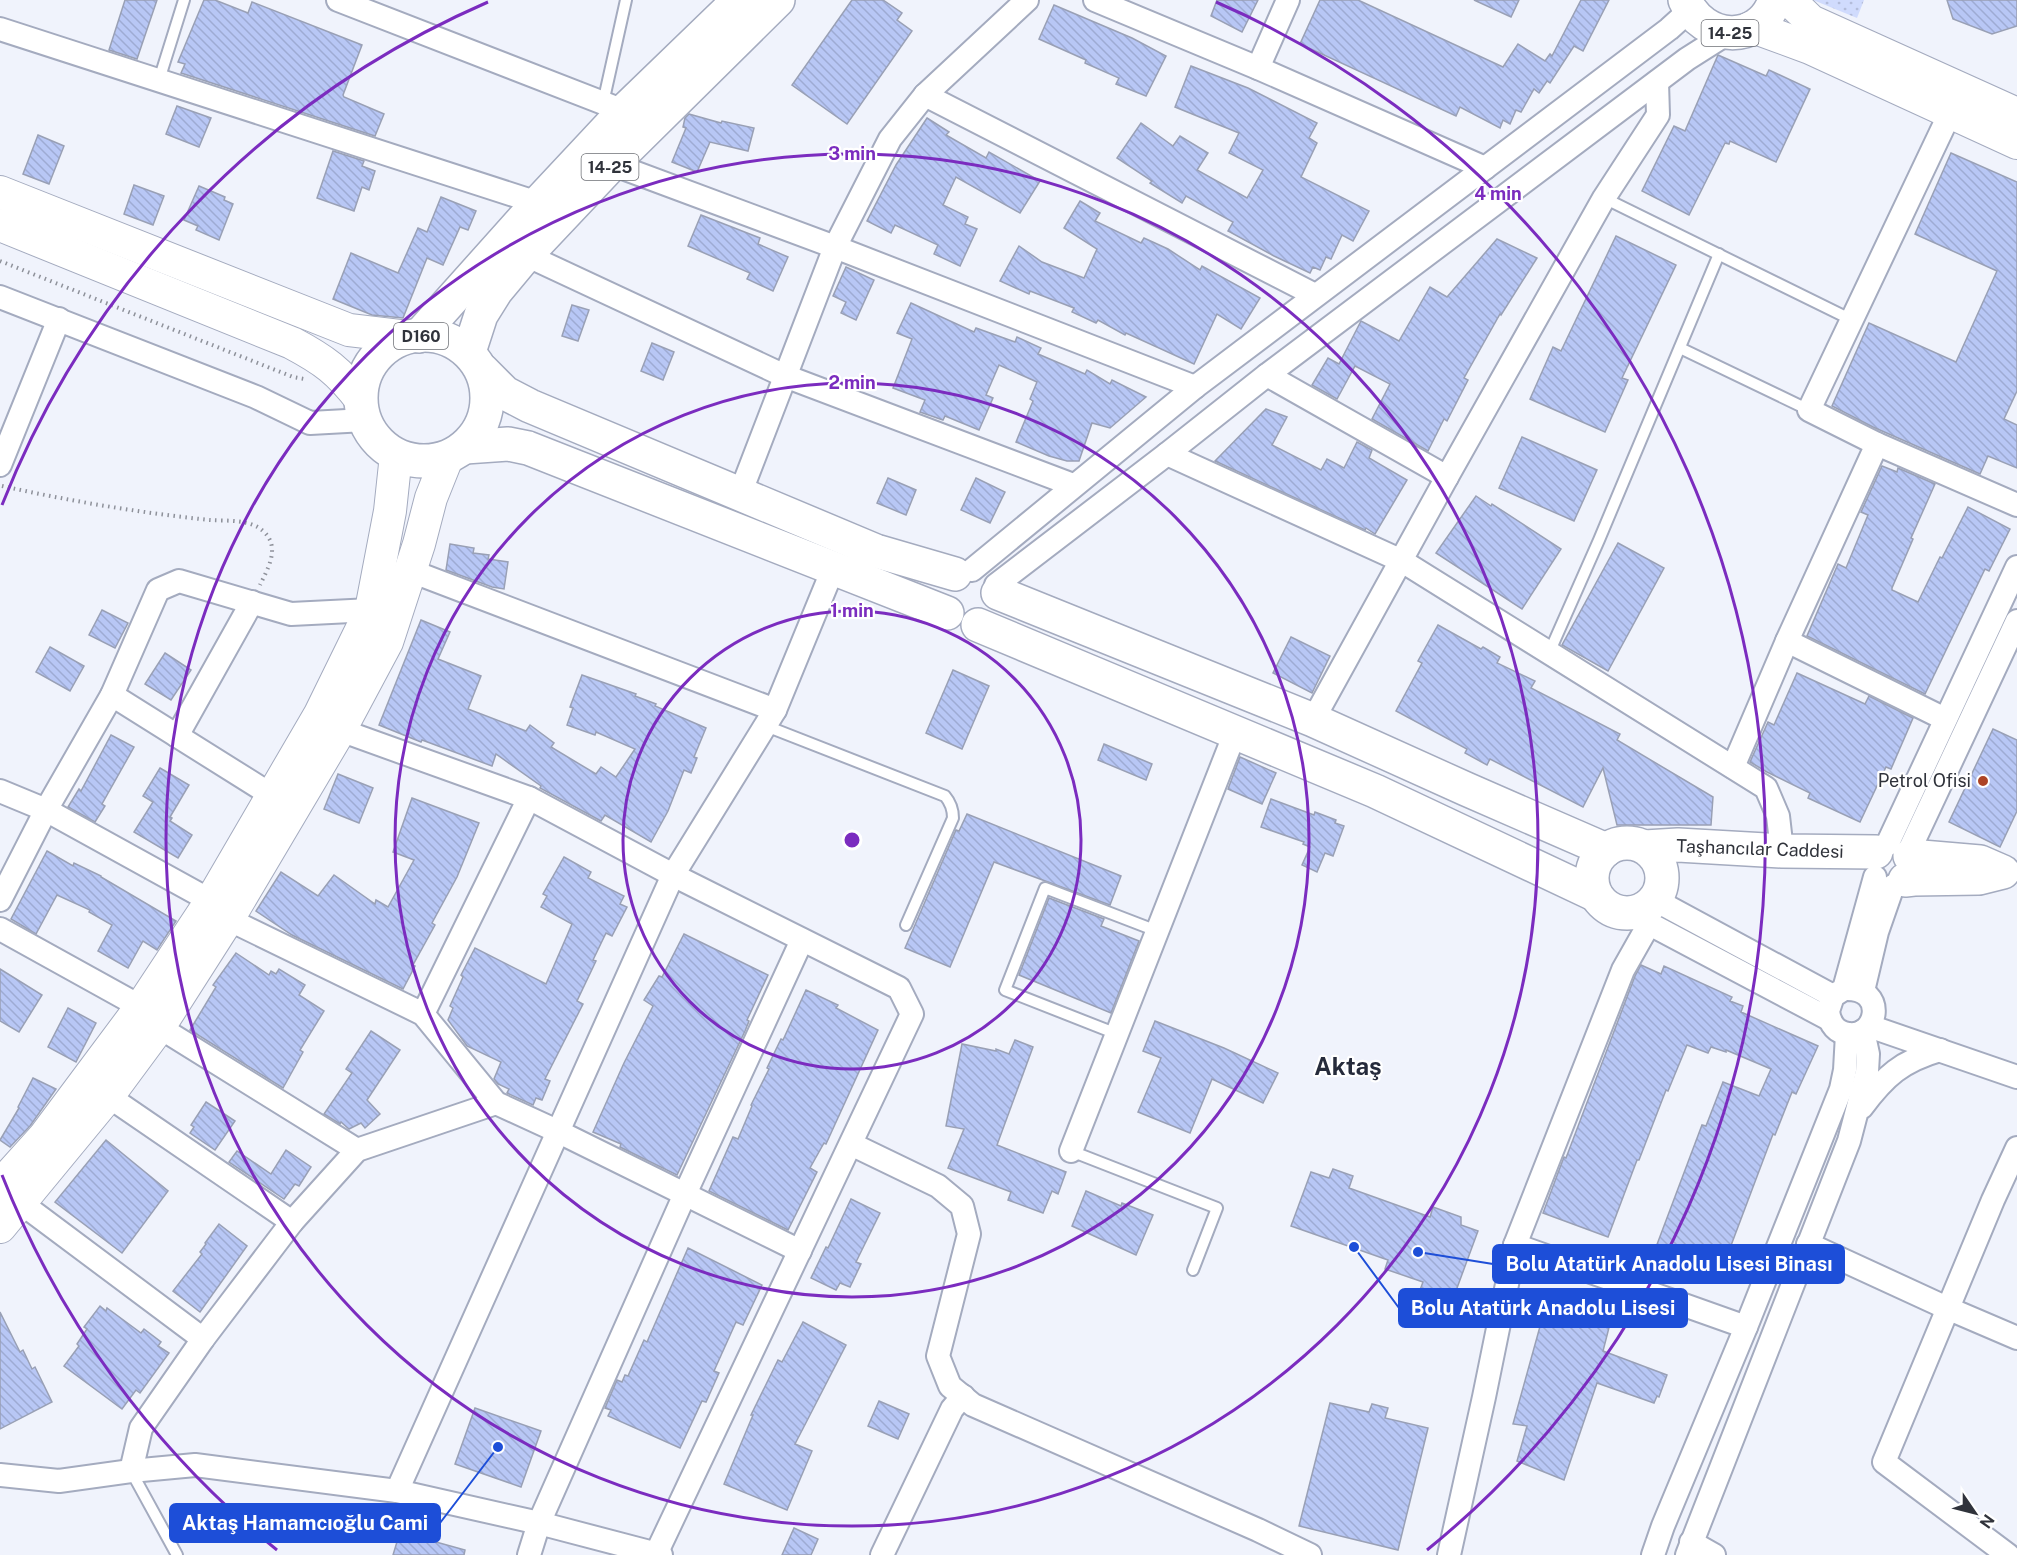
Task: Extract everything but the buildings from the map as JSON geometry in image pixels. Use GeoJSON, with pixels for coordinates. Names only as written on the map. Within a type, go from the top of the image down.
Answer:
{"type":"FeatureCollection","features":[{"type":"Feature","properties":{"kind":"main road","name":"14-25"},"geometry":{"type":"LineString","coordinates":[[413,336],[538,203],[614,107],[739,0]]}},
{"type":"Feature","properties":{"kind":"main road","name":"14-25"},"geometry":{"type":"LineString","coordinates":[[475,361],[481,315],[496,291],[526,255],[612,164],[778,0]]}},
{"type":"Feature","properties":{"kind":"main road","name":"14-25"},"geometry":{"type":"LineString","coordinates":[[1686,3],[1706,26],[1739,31],[1768,14],[1775,0]]}},
{"type":"Feature","properties":{"kind":"main road"},"geometry":{"type":"LineString","coordinates":[[1789,0],[1811,21],[2017,114]]}},
{"type":"Feature","properties":{"kind":"main road"},"geometry":{"type":"LineString","coordinates":[[1739,31],[1761,30],[1810,48],[2017,143]]}},
{"type":"Feature","properties":{"kind":"main road"},"geometry":{"type":"LineString","coordinates":[[0,192],[349,330],[413,336]]}},
{"type":"Feature","properties":{"kind":"main road"},"geometry":{"type":"LineString","coordinates":[[0,225],[292,342],[321,358],[346,381],[363,410],[374,438],[389,452],[408,460],[428,462],[456,452],[508,444],[528,448],[947,613]]}},
{"type":"Feature","properties":{"kind":"main road","name":"D160"},"geometry":{"type":"LineString","coordinates":[[363,410],[363,380],[372,362],[388,346],[413,336],[430,335],[451,340],[475,361]]}},
{"type":"Feature","properties":{"kind":"main road"},"geometry":{"type":"LineString","coordinates":[[11,1195],[108,1096],[150,1017],[340,730],[387,642],[411,571],[431,498],[456,452],[478,432],[486,413],[488,392],[475,361]]}},
{"type":"Feature","properties":{"kind":"main road"},"geometry":{"type":"LineString","coordinates":[[475,361],[505,393],[530,406],[876,551],[980,581],[1313,720],[1606,850]]}},
{"type":"Feature","properties":{"kind":"main road"},"geometry":{"type":"LineString","coordinates":[[220,910],[273,796],[320,714],[370,610],[390,512],[396,455]]}},
{"type":"Feature","properties":{"kind":"main road"},"geometry":{"type":"LineString","coordinates":[[980,581],[944,588],[944,605],[953,620],[961,624],[978,625],[1375,791],[1596,895]]}},
{"type":"Feature","properties":{"kind":"main road"},"geometry":{"type":"LineString","coordinates":[[978,625],[993,615],[997,607],[980,581]]}},
{"type":"Feature","properties":{"kind":"main road"},"geometry":{"type":"LineString","coordinates":[[1625,843],[1648,891],[1619,913],[1610,909],[1596,895],[1592,876],[1594,866],[1606,850],[1625,843]]}},
{"type":"Feature","properties":{"kind":"main road","name":"Taşhancılar Caddesi"},"geometry":{"type":"LineString","coordinates":[[1648,891],[1678,845],[1782,851],[1891,865]]}},
{"type":"Feature","properties":{"kind":"main road","name":"Taşhancılar Caddesi"},"geometry":{"type":"LineString","coordinates":[[1648,891],[1693,865],[1891,865]]}},
{"type":"Feature","properties":{"kind":"main road"},"geometry":{"type":"LineString","coordinates":[[1891,865],[1914,879],[1979,878],[2010,872]]}},
{"type":"Feature","properties":{"kind":"main road"},"geometry":{"type":"LineString","coordinates":[[0,1227],[11,1195],[44,1137],[150,1017]]}},
{"type":"Feature","properties":{"kind":"street"},"geometry":{"type":"LineString","coordinates":[[338,0],[614,107]]}},
{"type":"Feature","properties":{"kind":"street"},"geometry":{"type":"LineString","coordinates":[[740,494],[835,247],[890,139],[925,95],[1027,0]]}},
{"type":"Feature","properties":{"kind":"street"},"geometry":{"type":"LineString","coordinates":[[1095,0],[1258,68],[1485,168]]}},
{"type":"Feature","properties":{"kind":"street"},"geometry":{"type":"LineString","coordinates":[[1258,68],[1288,0]]}},
{"type":"Feature","properties":{"kind":"street"},"geometry":{"type":"LineString","coordinates":[[980,581],[1073,485],[1315,295],[1660,36],[1686,3]]}},
{"type":"Feature","properties":{"kind":"street"},"geometry":{"type":"LineString","coordinates":[[0,29],[538,203]]}},
{"type":"Feature","properties":{"kind":"street"},"geometry":{"type":"LineString","coordinates":[[980,581],[1167,454],[1267,375],[1657,81],[1739,31]]}},
{"type":"Feature","properties":{"kind":"street"},"geometry":{"type":"LineString","coordinates":[[1313,720],[1605,198],[1658,115],[1657,81]]}},
{"type":"Feature","properties":{"kind":"street"},"geometry":{"type":"LineString","coordinates":[[925,95],[1315,295]]}},
{"type":"Feature","properties":{"kind":"street"},"geometry":{"type":"LineString","coordinates":[[1950,113],[1809,410],[1877,444],[2017,505]]}},
{"type":"Feature","properties":{"kind":"street"},"geometry":{"type":"LineString","coordinates":[[612,164],[835,247],[1195,387]]}},
{"type":"Feature","properties":{"kind":"street"},"geometry":{"type":"LineString","coordinates":[[526,255],[785,376],[1073,485]]}},
{"type":"Feature","properties":{"kind":"street"},"geometry":{"type":"LineString","coordinates":[[0,297],[256,397],[310,423],[363,410]]}},
{"type":"Feature","properties":{"kind":"street"},"geometry":{"type":"LineString","coordinates":[[0,465],[59,319]]}},
{"type":"Feature","properties":{"kind":"street"},"geometry":{"type":"LineString","coordinates":[[1267,375],[1447,477]]}},
{"type":"Feature","properties":{"kind":"street"},"geometry":{"type":"LineString","coordinates":[[1733,767],[1787,641],[1877,444]]}},
{"type":"Feature","properties":{"kind":"street"},"geometry":{"type":"LineString","coordinates":[[1167,454],[1402,561],[1766,788],[1778,816],[1782,851]]}},
{"type":"Feature","properties":{"kind":"street"},"geometry":{"type":"LineString","coordinates":[[1829,1019],[1828,1011],[1847,992],[1945,719],[2017,567]]}},
{"type":"Feature","properties":{"kind":"street"},"geometry":{"type":"LineString","coordinates":[[397,1491],[674,875],[770,718],[833,569]]}},
{"type":"Feature","properties":{"kind":"street"},"geometry":{"type":"LineString","coordinates":[[411,571],[770,718]]}},
{"type":"Feature","properties":{"kind":"street"},"geometry":{"type":"LineString","coordinates":[[0,900],[46,810],[112,695],[158,590],[179,581],[291,614],[370,610]]}},
{"type":"Feature","properties":{"kind":"street"},"geometry":{"type":"LineString","coordinates":[[177,736],[252,602]]}},
{"type":"Feature","properties":{"kind":"street"},"geometry":{"type":"LineString","coordinates":[[1891,865],[2017,621]]}},
{"type":"Feature","properties":{"kind":"street"},"geometry":{"type":"LineString","coordinates":[[1787,641],[1945,719]]}},
{"type":"Feature","properties":{"kind":"street"},"geometry":{"type":"LineString","coordinates":[[112,695],[273,796]]}},
{"type":"Feature","properties":{"kind":"street"},"geometry":{"type":"LineString","coordinates":[[0,1475],[59,1481],[195,1465],[397,1491],[539,1523],[659,1555],[912,1014],[899,988],[674,875],[529,798],[340,730]]}},
{"type":"Feature","properties":{"kind":"street"},"geometry":{"type":"LineString","coordinates":[[1071,1151],[1235,733]]}},
{"type":"Feature","properties":{"kind":"street"},"geometry":{"type":"LineString","coordinates":[[0,791],[46,810],[220,910],[423,1014],[496,1103],[800,1251]]}},
{"type":"Feature","properties":{"kind":"street"},"geometry":{"type":"LineString","coordinates":[[423,1014],[529,798]]}},
{"type":"Feature","properties":{"kind":"street"},"geometry":{"type":"LineString","coordinates":[[1648,891],[1847,992],[1869,996],[1863,1026],[1845,1070],[1841,1089],[1653,1555]]}},
{"type":"Feature","properties":{"kind":"street"},"geometry":{"type":"LineString","coordinates":[[1648,891],[1829,1019],[1839,1031],[1863,1026],[2017,1062]]}},
{"type":"Feature","properties":{"kind":"street"},"geometry":{"type":"LineString","coordinates":[[1449,1555],[1515,1245],[1623,970],[1648,891]]}},
{"type":"Feature","properties":{"kind":"street"},"geometry":{"type":"LineString","coordinates":[[0,929],[150,1017],[357,1150]]}},
{"type":"Feature","properties":{"kind":"street"},"geometry":{"type":"LineString","coordinates":[[529,1555],[539,1523],[685,1194],[802,940]]}},
{"type":"Feature","properties":{"kind":"street"},"geometry":{"type":"LineString","coordinates":[[1863,1026],[2017,1077]]}},
{"type":"Feature","properties":{"kind":"street"},"geometry":{"type":"LineString","coordinates":[[1714,1555],[1689,1549],[1849,1141],[1867,1072],[1868,1054],[1863,1026]]}},
{"type":"Feature","properties":{"kind":"street"},"geometry":{"type":"LineString","coordinates":[[1858,1113],[1878,1085],[1900,1066],[1919,1056],[1940,1050]]}},
{"type":"Feature","properties":{"kind":"street"},"geometry":{"type":"LineString","coordinates":[[108,1096],[292,1222]]}},
{"type":"Feature","properties":{"kind":"street"},"geometry":{"type":"LineString","coordinates":[[131,1471],[141,1428],[203,1339],[292,1222],[357,1150],[496,1103]]}},
{"type":"Feature","properties":{"kind":"street"},"geometry":{"type":"LineString","coordinates":[[851,1144],[938,1186],[962,1206],[969,1234],[938,1356],[951,1386],[973,1405],[1310,1555]]}},
{"type":"Feature","properties":{"kind":"street"},"geometry":{"type":"LineString","coordinates":[[2008,1555],[1884,1462],[1947,1308],[2017,1148]]}},
{"type":"Feature","properties":{"kind":"street"},"geometry":{"type":"LineString","coordinates":[[11,1195],[203,1339]]}},
{"type":"Feature","properties":{"kind":"street"},"geometry":{"type":"LineString","coordinates":[[1808,1244],[2017,1338]]}},
{"type":"Feature","properties":{"kind":"street"},"geometry":{"type":"LineString","coordinates":[[1515,1245],[1746,1327]]}},
{"type":"Feature","properties":{"kind":"street"},"geometry":{"type":"LineString","coordinates":[[882,1555],[952,1409],[963,1396]]}},
{"type":"Feature","properties":{"kind":"lane"},"geometry":{"type":"LineString","coordinates":[[159,80],[184,0]]}},
{"type":"Feature","properties":{"kind":"lane"},"geometry":{"type":"LineString","coordinates":[[614,107],[626,0]]}},
{"type":"Feature","properties":{"kind":"lane"},"geometry":{"type":"LineString","coordinates":[[1605,198],[1852,320]]}},
{"type":"Feature","properties":{"kind":"lane"},"geometry":{"type":"LineString","coordinates":[[1549,653],[1719,254]]}},
{"type":"Feature","properties":{"kind":"lane"},"geometry":{"type":"LineString","coordinates":[[1680,348],[1809,410]]}},
{"type":"Feature","properties":{"kind":"lane"},"geometry":{"type":"LineString","coordinates":[[770,718],[945,796],[949,800],[953,818],[906,925]]}},
{"type":"Feature","properties":{"kind":"lane"},"geometry":{"type":"LineString","coordinates":[[1117,1034],[1005,990],[1045,888],[1157,931]]}},
{"type":"Feature","properties":{"kind":"lane"},"geometry":{"type":"LineString","coordinates":[[1071,1151],[1217,1208],[1193,1270]]}},
{"type":"Feature","properties":{"kind":"lane"},"geometry":{"type":"LineString","coordinates":[[131,1471],[177,1555]]}},
{"type":"Feature","properties":{"kind":"path"},"geometry":{"type":"LineString","coordinates":[[0,261],[185,336],[293,377],[305,379]]}},
{"type":"Feature","properties":{"kind":"path"},"geometry":{"type":"LineString","coordinates":[[0,485],[49,496],[187,518],[254,525],[266,535],[272,546],[272,554],[252,602]]}},
{"type":"Feature","properties":{"kind":"shaded area"},"geometry":{"type":"Polygon","coordinates":[[[1813,0],[1864,0],[1857,18],[1813,0]]]}},
{"type":"Feature","properties":{"kind":"place","name":"Petrol Ofisi"},"geometry":{"type":"Point","coordinates":[1983,781]}},
{"type":"Feature","properties":{"kind":"place","name":"Bolu Atatürk Anadolu Lisesi"},"geometry":{"type":"Point","coordinates":[1354,1247]}},
{"type":"Feature","properties":{"kind":"place","name":"Bolu Atatürk Anadolu Lisesi Binası"},"geometry":{"type":"Point","coordinates":[1418,1252]}},
{"type":"Feature","properties":{"kind":"place","name":"Aktaş Hamamcıoğlu Cami"},"geometry":{"type":"Point","coordinates":[498,1447]}},
{"type":"Feature","properties":{"kind":"district","name":"Aktaş"},"geometry":{"type":"Point","coordinates":[1348,1067]}}]}
